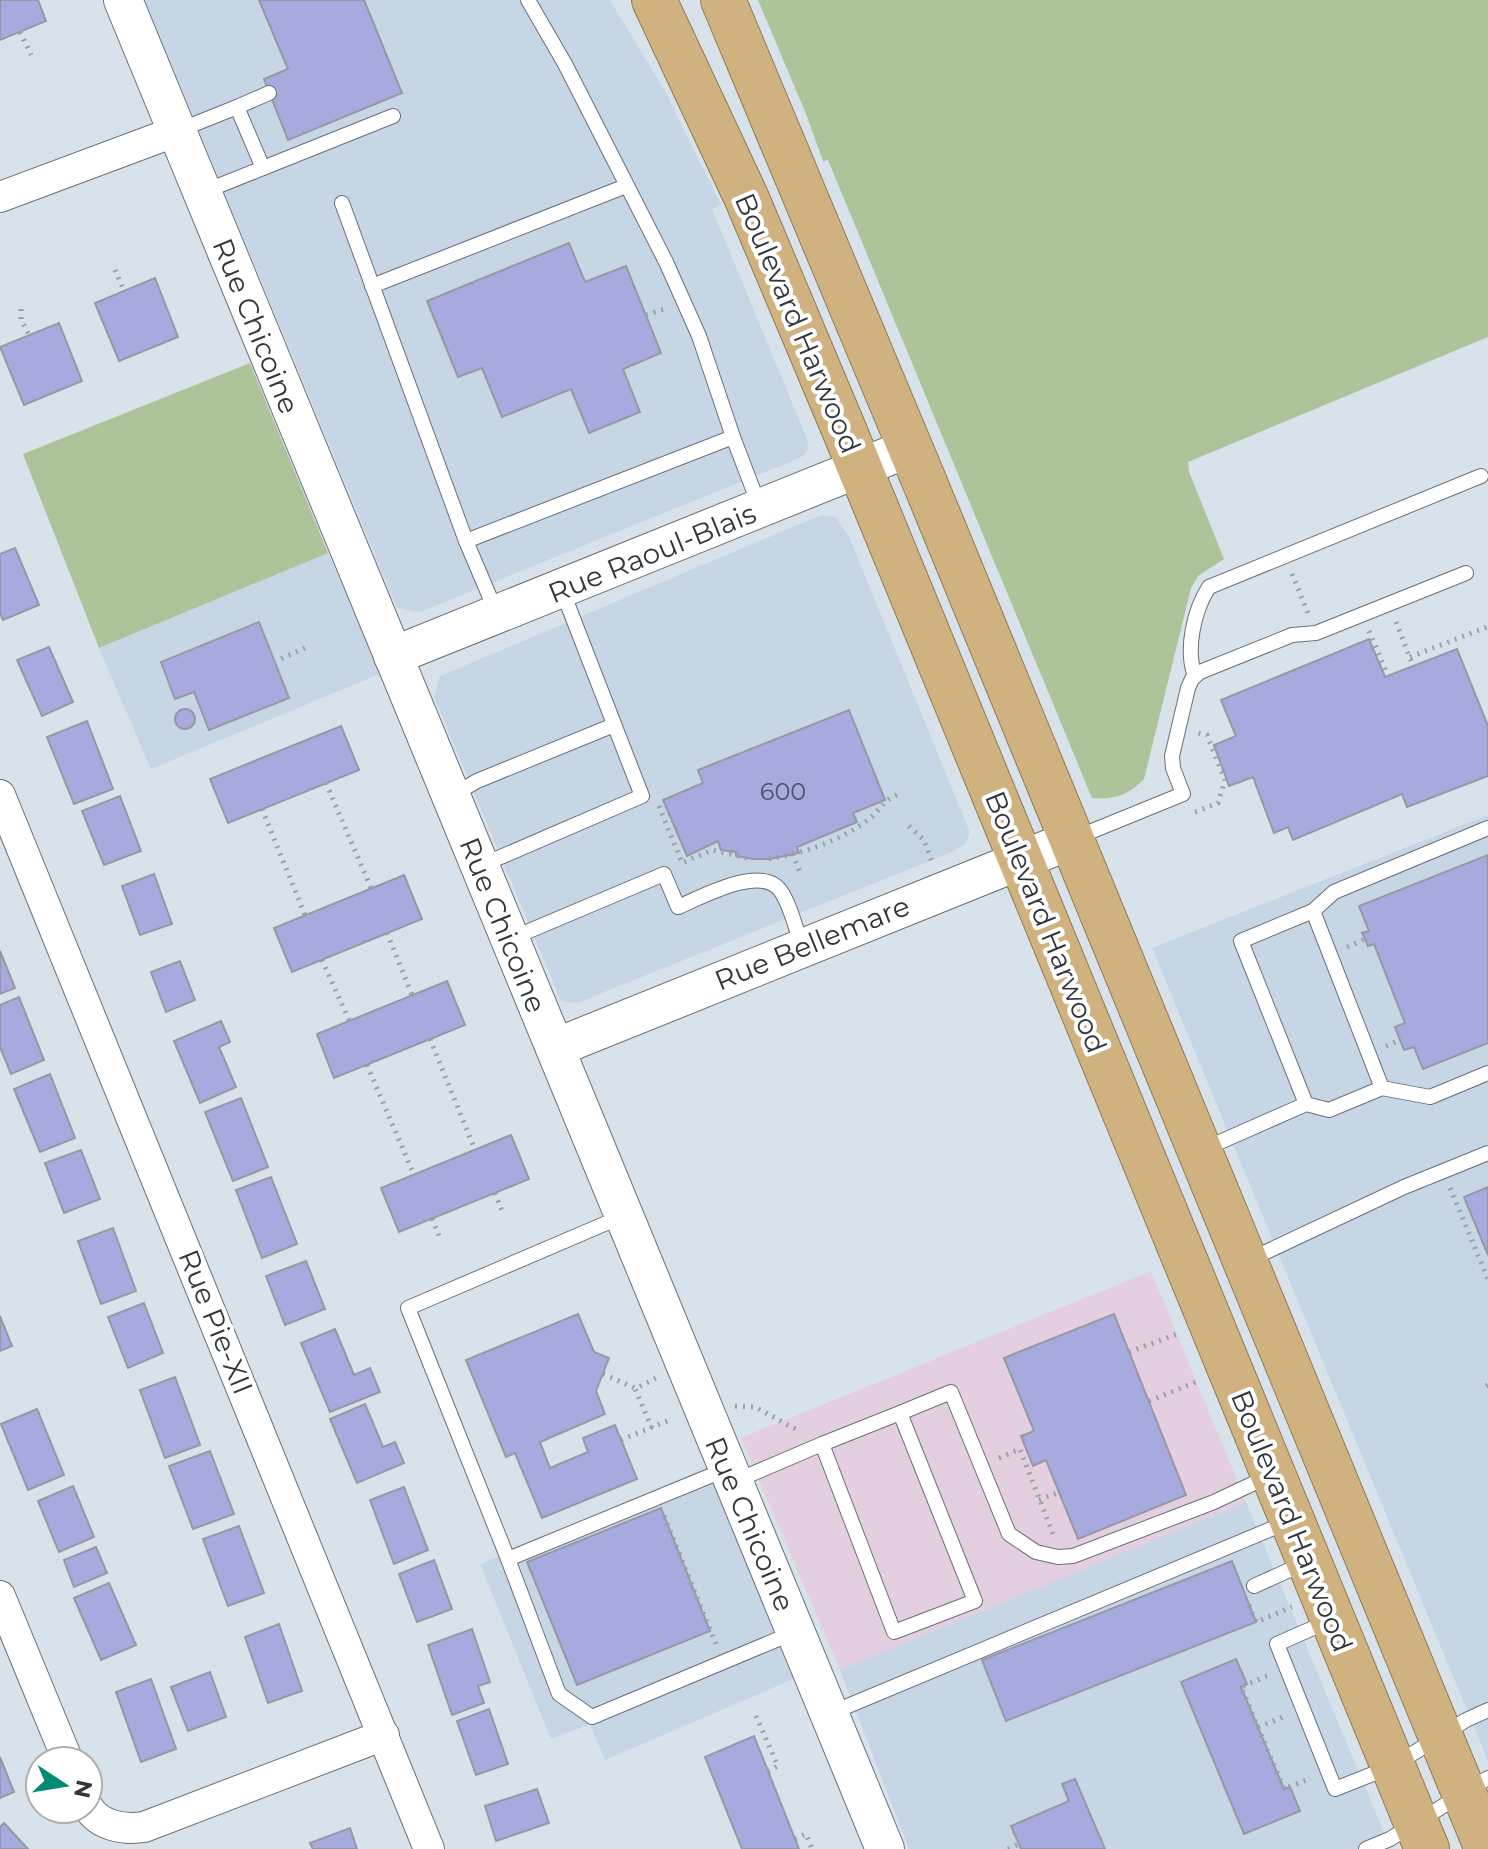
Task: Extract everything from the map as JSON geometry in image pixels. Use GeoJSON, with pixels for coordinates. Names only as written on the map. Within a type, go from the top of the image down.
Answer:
{"type":"FeatureCollection","features":[{"type":"Feature","properties":{"kind":"highway","name":"Boulevard Harwood"},"geometry":{"type":"LineString","coordinates":[[654,0],[747,199],[1309,1561],[1313,1613],[1393,1766],[1422,1836]]}},
{"type":"Feature","properties":{"kind":"highway","name":"Boulevard Harwood"},"geometry":{"type":"LineString","coordinates":[[723,0],[1246,1261],[1440,1738],[1475,1785],[1487,1849]]}},
{"type":"Feature","properties":{"kind":"street","name":"Rue Chicoine"},"geometry":{"type":"LineString","coordinates":[[123,0],[885,1849]]}},
{"type":"Feature","properties":{"kind":"street"},"geometry":{"type":"LineString","coordinates":[[0,197],[177,131]]}},
{"type":"Feature","properties":{"kind":"street","name":"Rue Raoul-Blais"},"geometry":{"type":"LineString","coordinates":[[393,656],[909,448]]}},
{"type":"Feature","properties":{"kind":"street","name":"Rue Pie-XII"},"geometry":{"type":"LineString","coordinates":[[0,795],[429,1849]]}},
{"type":"Feature","properties":{"kind":"street","name":"Rue Bellemare"},"geometry":{"type":"LineString","coordinates":[[555,1048],[1071,840]]}},
{"type":"Feature","properties":{"kind":"street"},"geometry":{"type":"LineString","coordinates":[[0,1596],[61,1745]]}},
{"type":"Feature","properties":{"kind":"street"},"geometry":{"type":"LineString","coordinates":[[104,1821],[133,1828],[144,1827],[384,1735]]}},
{"type":"Feature","properties":{"kind":"lane"},"geometry":{"type":"LineString","coordinates":[[528,0],[565,64],[666,262],[699,336],[760,509]]}},
{"type":"Feature","properties":{"kind":"lane"},"geometry":{"type":"LineString","coordinates":[[177,131],[269,93]]}},
{"type":"Feature","properties":{"kind":"lane"},"geometry":{"type":"LineString","coordinates":[[237,107],[263,168]]}},
{"type":"Feature","properties":{"kind":"lane"},"geometry":{"type":"LineString","coordinates":[[201,193],[393,116]]}},
{"type":"Feature","properties":{"kind":"lane"},"geometry":{"type":"LineString","coordinates":[[372,286],[626,186]]}},
{"type":"Feature","properties":{"kind":"lane"},"geometry":{"type":"LineString","coordinates":[[342,203],[466,541],[497,615]]}},
{"type":"Feature","properties":{"kind":"lane"},"geometry":{"type":"LineString","coordinates":[[466,541],[733,437]]}},
{"type":"Feature","properties":{"kind":"lane"},"geometry":{"type":"LineString","coordinates":[[1195,676],[1189,657],[1190,649],[1200,604],[1209,587],[1481,476]]}},
{"type":"Feature","properties":{"kind":"lane"},"geometry":{"type":"LineString","coordinates":[[1071,840],[1183,794],[1172,756],[1188,688],[1195,676],[1209,667],[1292,635],[1316,633],[1466,573]]}},
{"type":"Feature","properties":{"kind":"lane"},"geometry":{"type":"LineString","coordinates":[[479,866],[642,796],[561,590]]}},
{"type":"Feature","properties":{"kind":"lane"},"geometry":{"type":"LineString","coordinates":[[450,796],[477,781],[614,725]]}},
{"type":"Feature","properties":{"kind":"lane"},"geometry":{"type":"LineString","coordinates":[[1306,1104],[1241,941],[1313,911],[1334,892],[1488,828]]}},
{"type":"Feature","properties":{"kind":"lane"},"geometry":{"type":"LineString","coordinates":[[509,939],[664,874],[678,907],[745,881],[765,881],[775,885],[784,896],[802,947]]}},
{"type":"Feature","properties":{"kind":"lane"},"geometry":{"type":"LineString","coordinates":[[1313,911],[1382,1088]]}},
{"type":"Feature","properties":{"kind":"lane"},"geometry":{"type":"LineString","coordinates":[[1200,1151],[1306,1104],[1329,1110],[1382,1088],[1430,1097],[1488,1073]]}},
{"type":"Feature","properties":{"kind":"lane"},"geometry":{"type":"LineString","coordinates":[[1246,1261],[1404,1187],[1488,1153]]}},
{"type":"Feature","properties":{"kind":"lane"},"geometry":{"type":"LineString","coordinates":[[623,1215],[408,1308],[559,1694],[592,1717],[796,1632]]}},
{"type":"Feature","properties":{"kind":"lane"},"geometry":{"type":"LineString","coordinates":[[508,1559],[730,1475],[822,1444],[951,1392],[1009,1534],[1036,1552],[1058,1557],[1073,1556],[1214,1502],[1273,1474]]}},
{"type":"Feature","properties":{"kind":"lane"},"geometry":{"type":"LineString","coordinates":[[822,1444],[894,1632],[975,1601],[900,1413]]}},
{"type":"Feature","properties":{"kind":"lane"},"geometry":{"type":"LineString","coordinates":[[829,1713],[1292,1520]]}},
{"type":"Feature","properties":{"kind":"lane"},"geometry":{"type":"LineString","coordinates":[[1254,1586],[1309,1561]]}},
{"type":"Feature","properties":{"kind":"lane"},"geometry":{"type":"LineString","coordinates":[[1313,1613],[1277,1644],[1335,1789],[1393,1766],[1466,1720],[1488,1710]]}},
{"type":"Feature","properties":{"kind":"lane"},"geometry":{"type":"LineString","coordinates":[[1366,1849],[1390,1839],[1422,1836],[1475,1785]]}},
{"type":"Feature","properties":{"kind":"path"},"geometry":{"type":"LineString","coordinates":[[20,32],[31,55]]}},
{"type":"Feature","properties":{"kind":"path"},"geometry":{"type":"LineString","coordinates":[[115,270],[124,291]]}},
{"type":"Feature","properties":{"kind":"path"},"geometry":{"type":"LineString","coordinates":[[21,309],[21,319],[29,335]]}},
{"type":"Feature","properties":{"kind":"path"},"geometry":{"type":"LineString","coordinates":[[1290,568],[1313,625]]}},
{"type":"Feature","properties":{"kind":"path"},"geometry":{"type":"LineString","coordinates":[[1393,613],[1413,666]]}},
{"type":"Feature","properties":{"kind":"path"},"geometry":{"type":"LineString","coordinates":[[1410,657],[1487,627]]}},
{"type":"Feature","properties":{"kind":"path"},"geometry":{"type":"LineString","coordinates":[[1357,635],[1369,630],[1388,676]]}},
{"type":"Feature","properties":{"kind":"path"},"geometry":{"type":"LineString","coordinates":[[274,662],[307,647]]}},
{"type":"Feature","properties":{"kind":"path"},"geometry":{"type":"LineString","coordinates":[[1203,719],[1198,733],[1207,735],[1225,780],[1218,803],[1206,808]]}},
{"type":"Feature","properties":{"kind":"path"},"geometry":{"type":"LineString","coordinates":[[326,783],[371,888]]}},
{"type":"Feature","properties":{"kind":"path"},"geometry":{"type":"LineString","coordinates":[[761,859],[815,847],[858,827],[871,818],[885,800],[897,795]]}},
{"type":"Feature","properties":{"kind":"path"},"geometry":{"type":"LineString","coordinates":[[658,802],[682,863],[712,850],[753,859]]}},
{"type":"Feature","properties":{"kind":"path"},"geometry":{"type":"LineString","coordinates":[[262,809],[305,915]]}},
{"type":"Feature","properties":{"kind":"path"},"geometry":{"type":"LineString","coordinates":[[909,826],[924,840],[932,863]]}},
{"type":"Feature","properties":{"kind":"path"},"geometry":{"type":"LineString","coordinates":[[792,854],[801,874]]}},
{"type":"Feature","properties":{"kind":"path"},"geometry":{"type":"LineString","coordinates":[[387,933],[412,995]]}},
{"type":"Feature","properties":{"kind":"path"},"geometry":{"type":"LineString","coordinates":[[322,960],[349,1020]]}},
{"type":"Feature","properties":{"kind":"path"},"geometry":{"type":"LineString","coordinates":[[430,1039],[475,1150]]}},
{"type":"Feature","properties":{"kind":"path"},"geometry":{"type":"LineString","coordinates":[[367,1065],[414,1175]]}},
{"type":"Feature","properties":{"kind":"path"},"geometry":{"type":"LineString","coordinates":[[1451,1190],[1488,1279]]}},
{"type":"Feature","properties":{"kind":"path"},"geometry":{"type":"LineString","coordinates":[[495,1193],[502,1211]]}},
{"type":"Feature","properties":{"kind":"path"},"geometry":{"type":"LineString","coordinates":[[432,1219],[440,1238]]}},
{"type":"Feature","properties":{"kind":"path"},"geometry":{"type":"LineString","coordinates":[[1465,1222],[1473,1219]]}},
{"type":"Feature","properties":{"kind":"path"},"geometry":{"type":"LineString","coordinates":[[1480,1260],[1488,1257]]}},
{"type":"Feature","properties":{"kind":"path"},"geometry":{"type":"LineString","coordinates":[[1129,1352],[1181,1333]]}},
{"type":"Feature","properties":{"kind":"path"},"geometry":{"type":"LineString","coordinates":[[603,1374],[635,1389],[652,1428]]}},
{"type":"Feature","properties":{"kind":"path"},"geometry":{"type":"LineString","coordinates":[[635,1389],[659,1377]]}},
{"type":"Feature","properties":{"kind":"path"},"geometry":{"type":"LineString","coordinates":[[1149,1401],[1200,1380]]}},
{"type":"Feature","properties":{"kind":"path"},"geometry":{"type":"LineString","coordinates":[[726,1409],[740,1405],[755,1407],[822,1444]]}},
{"type":"Feature","properties":{"kind":"path"},"geometry":{"type":"LineString","coordinates":[[621,1440],[675,1418]]}},
{"type":"Feature","properties":{"kind":"path"},"geometry":{"type":"LineString","coordinates":[[996,1460],[1020,1449],[1056,1541]]}},
{"type":"Feature","properties":{"kind":"path"},"geometry":{"type":"LineString","coordinates":[[1039,1500],[1059,1492]]}},
{"type":"Feature","properties":{"kind":"path"},"geometry":{"type":"LineString","coordinates":[[661,1508],[710,1631]]}},
{"type":"Feature","properties":{"kind":"path"},"geometry":{"type":"LineString","coordinates":[[1256,1622],[1313,1613]]}},
{"type":"Feature","properties":{"kind":"path"},"geometry":{"type":"LineString","coordinates":[[1284,1789],[1241,1687],[1286,1668]]}},
{"type":"Feature","properties":{"kind":"path"},"geometry":{"type":"LineString","coordinates":[[756,1716],[778,1766],[768,1771]]}},
{"type":"Feature","properties":{"kind":"path"},"geometry":{"type":"LineString","coordinates":[[795,1839],[806,1834],[812,1849]]}},
{"type":"Feature","properties":{"kind":"path"},"geometry":{"type":"LineString","coordinates":[[1008,1849],[1019,1844]]}},
{"type":"Feature","properties":{"kind":"shaded area"},"geometry":{"type":"Polygon","coordinates":[[[145,0],[610,0],[666,93],[721,205],[712,209],[807,439],[808,449],[803,456],[790,462],[420,612],[397,608],[145,0]]]}},
{"type":"Feature","properties":{"kind":"shaded area"},"geometry":{"type":"Polygon","coordinates":[[[821,515],[836,517],[850,539],[969,830],[965,844],[952,852],[577,1003],[561,1001],[434,697],[440,676],[821,515]]]}},
{"type":"Feature","properties":{"kind":"shaded area"},"geometry":{"type":"Polygon","coordinates":[[[328,553],[382,673],[151,769],[99,648],[328,553]]]}},
{"type":"Feature","properties":{"kind":"shaded area"},"geometry":{"type":"Polygon","coordinates":[[[1488,815],[1488,1761],[1152,948],[1488,815]]]}},
{"type":"Feature","properties":{"kind":"shaded area"},"geometry":{"type":"Polygon","coordinates":[[[1151,1271],[1246,1502],[840,1670],[741,1438],[1151,1271]]]}},
{"type":"Feature","properties":{"kind":"shaded area"},"geometry":{"type":"Polygon","coordinates":[[[708,1467],[796,1678],[605,1760],[590,1724],[551,1739],[480,1564],[708,1467]]]}},
{"type":"Feature","properties":{"kind":"shaded area"},"geometry":{"type":"Polygon","coordinates":[[[1246,1502],[1391,1849],[909,1849],[840,1670],[1246,1502]]]}},
{"type":"Feature","properties":{"kind":"green space"},"geometry":{"type":"Polygon","coordinates":[[[758,0],[1488,0],[1488,337],[1188,462],[1189,472],[1224,559],[1198,576],[1191,588],[1144,779],[1127,793],[1092,798],[828,160],[823,161],[758,0]]]}},
{"type":"Feature","properties":{"kind":"green space"},"geometry":{"type":"Polygon","coordinates":[[[250,363],[328,553],[99,648],[23,454],[250,363]]]}},
{"type":"Feature","properties":{"kind":"building"},"geometry":{"type":"Polygon","coordinates":[[[0,0],[38,0],[46,21],[0,40],[0,0]]]}},
{"type":"Feature","properties":{"kind":"building"},"geometry":{"type":"Polygon","coordinates":[[[259,0],[364,0],[402,93],[288,140],[264,79],[288,69],[259,0]]]}},
{"type":"Feature","properties":{"kind":"building"},"geometry":{"type":"Polygon","coordinates":[[[569,243],[585,282],[626,266],[661,353],[623,369],[640,412],[589,433],[571,389],[502,417],[482,368],[458,377],[427,301],[569,243]]]}},
{"type":"Feature","properties":{"kind":"building"},"geometry":{"type":"Polygon","coordinates":[[[155,278],[178,337],[119,361],[95,303],[155,278]]]}},
{"type":"Feature","properties":{"kind":"building"},"geometry":{"type":"Polygon","coordinates":[[[59,323],[82,381],[24,405],[0,347],[59,323]]]}},
{"type":"Feature","properties":{"kind":"building"},"geometry":{"type":"Polygon","coordinates":[[[15,548],[39,605],[3,620],[0,613],[0,554],[15,548]]]}},
{"type":"Feature","properties":{"kind":"building"},"geometry":{"type":"Polygon","coordinates":[[[259,622],[289,698],[209,730],[194,692],[175,699],[161,662],[259,622]]]}},
{"type":"Feature","properties":{"kind":"building"},"geometry":{"type":"Polygon","coordinates":[[[1369,639],[1385,677],[1457,649],[1488,726],[1488,776],[1407,807],[1402,794],[1293,840],[1288,827],[1274,833],[1253,777],[1229,786],[1214,745],[1236,736],[1221,700],[1369,639]]]}},
{"type":"Feature","properties":{"kind":"building"},"geometry":{"type":"Polygon","coordinates":[[[49,647],[73,702],[42,716],[17,660],[49,647]]]}},
{"type":"Feature","properties":{"kind":"building"},"geometry":{"type":"Polygon","coordinates":[[[185,709],[192,712],[195,719],[192,726],[185,729],[178,726],[175,719],[178,712],[185,709]]]}},
{"type":"Feature","properties":{"kind":"building"},"geometry":{"type":"Polygon","coordinates":[[[849,710],[885,800],[853,813],[857,822],[797,847],[799,853],[753,859],[721,850],[718,841],[687,856],[663,800],[703,783],[698,770],[849,710]]]}},
{"type":"Feature","properties":{"kind":"building"},"geometry":{"type":"Polygon","coordinates":[[[87,721],[113,789],[74,804],[47,737],[87,721]]]}},
{"type":"Feature","properties":{"kind":"building"},"geometry":{"type":"Polygon","coordinates":[[[341,726],[359,770],[228,823],[210,779],[341,726]]]}},
{"type":"Feature","properties":{"kind":"building"},"geometry":{"type":"Polygon","coordinates":[[[120,796],[141,851],[104,865],[82,811],[120,796]]]}},
{"type":"Feature","properties":{"kind":"building"},"geometry":{"type":"Polygon","coordinates":[[[1488,855],[1488,1043],[1423,1069],[1414,1047],[1404,1050],[1400,1040],[1395,1027],[1405,1023],[1374,944],[1368,946],[1362,933],[1369,931],[1359,906],[1488,855]]]}},
{"type":"Feature","properties":{"kind":"building"},"geometry":{"type":"Polygon","coordinates":[[[154,874],[172,924],[140,935],[122,886],[154,874]]]}},
{"type":"Feature","properties":{"kind":"building"},"geometry":{"type":"Polygon","coordinates":[[[404,875],[422,919],[292,972],[274,928],[404,875]]]}},
{"type":"Feature","properties":{"kind":"building"},"geometry":{"type":"Polygon","coordinates":[[[0,951],[15,988],[0,994],[0,951]]]}},
{"type":"Feature","properties":{"kind":"building"},"geometry":{"type":"Polygon","coordinates":[[[180,961],[195,1000],[166,1012],[151,972],[180,961]]]}},
{"type":"Feature","properties":{"kind":"building"},"geometry":{"type":"Polygon","coordinates":[[[447,981],[465,1025],[334,1078],[317,1034],[447,981]]]}},
{"type":"Feature","properties":{"kind":"building"},"geometry":{"type":"Polygon","coordinates":[[[19,997],[44,1060],[11,1074],[0,1047],[0,1005],[19,997]]]}},
{"type":"Feature","properties":{"kind":"building"},"geometry":{"type":"Polygon","coordinates":[[[221,1021],[230,1042],[219,1047],[236,1087],[200,1103],[174,1041],[221,1021]]]}},
{"type":"Feature","properties":{"kind":"building"},"geometry":{"type":"Polygon","coordinates":[[[50,1074],[75,1138],[40,1152],[14,1089],[50,1074]]]}},
{"type":"Feature","properties":{"kind":"building"},"geometry":{"type":"Polygon","coordinates":[[[241,1098],[268,1167],[233,1181],[205,1112],[241,1098]]]}},
{"type":"Feature","properties":{"kind":"building"},"geometry":{"type":"Polygon","coordinates":[[[511,1135],[529,1179],[399,1232],[381,1188],[511,1135]]]}},
{"type":"Feature","properties":{"kind":"building"},"geometry":{"type":"Polygon","coordinates":[[[81,1150],[100,1199],[64,1213],[45,1163],[81,1150]]]}},
{"type":"Feature","properties":{"kind":"building"},"geometry":{"type":"Polygon","coordinates":[[[271,1177],[297,1244],[262,1258],[236,1190],[271,1177]]]}},
{"type":"Feature","properties":{"kind":"building"},"geometry":{"type":"Polygon","coordinates":[[[1488,1187],[1488,1255],[1464,1197],[1488,1187]]]}},
{"type":"Feature","properties":{"kind":"building"},"geometry":{"type":"Polygon","coordinates":[[[113,1228],[136,1291],[101,1304],[78,1241],[113,1228]]]}},
{"type":"Feature","properties":{"kind":"building"},"geometry":{"type":"Polygon","coordinates":[[[306,1261],[325,1309],[285,1325],[266,1276],[306,1261]]]}},
{"type":"Feature","properties":{"kind":"building"},"geometry":{"type":"Polygon","coordinates":[[[144,1303],[163,1353],[128,1368],[108,1317],[144,1303]]]}},
{"type":"Feature","properties":{"kind":"building"},"geometry":{"type":"Polygon","coordinates":[[[578,1314],[594,1352],[609,1358],[596,1391],[605,1414],[540,1442],[550,1468],[588,1452],[583,1438],[615,1425],[637,1479],[542,1518],[515,1453],[506,1457],[466,1360],[578,1314]]]}},
{"type":"Feature","properties":{"kind":"building"},"geometry":{"type":"Polygon","coordinates":[[[1114,1314],[1186,1495],[1078,1539],[1046,1460],[1033,1466],[1021,1436],[1034,1431],[1004,1358],[1114,1314]]]}},
{"type":"Feature","properties":{"kind":"building"},"geometry":{"type":"Polygon","coordinates":[[[0,1316],[12,1346],[0,1351],[0,1316]]]}},
{"type":"Feature","properties":{"kind":"building"},"geometry":{"type":"Polygon","coordinates":[[[335,1329],[354,1375],[370,1368],[380,1392],[330,1412],[301,1343],[335,1329]]]}},
{"type":"Feature","properties":{"kind":"building"},"geometry":{"type":"Polygon","coordinates":[[[175,1377],[200,1445],[165,1458],[140,1390],[175,1377]]]}},
{"type":"Feature","properties":{"kind":"building"},"geometry":{"type":"Polygon","coordinates":[[[365,1404],[383,1447],[395,1442],[404,1463],[357,1483],[330,1419],[365,1404]]]}},
{"type":"Feature","properties":{"kind":"building"},"geometry":{"type":"Polygon","coordinates":[[[37,1409],[64,1475],[28,1490],[1,1424],[37,1409]]]}},
{"type":"Feature","properties":{"kind":"building"},"geometry":{"type":"Polygon","coordinates":[[[210,1451],[234,1514],[193,1529],[169,1466],[210,1451]]]}},
{"type":"Feature","properties":{"kind":"building"},"geometry":{"type":"Polygon","coordinates":[[[73,1486],[94,1537],[59,1552],[38,1501],[73,1486]]]}},
{"type":"Feature","properties":{"kind":"building"},"geometry":{"type":"Polygon","coordinates":[[[404,1487],[428,1550],[394,1564],[370,1500],[404,1487]]]}},
{"type":"Feature","properties":{"kind":"building"},"geometry":{"type":"Polygon","coordinates":[[[661,1508],[710,1631],[577,1685],[527,1562],[661,1508]]]}},
{"type":"Feature","properties":{"kind":"building"},"geometry":{"type":"Polygon","coordinates":[[[239,1526],[264,1593],[228,1606],[203,1539],[239,1526]]]}},
{"type":"Feature","properties":{"kind":"building"},"geometry":{"type":"Polygon","coordinates":[[[96,1547],[107,1573],[74,1587],[64,1560],[96,1547]]]}},
{"type":"Feature","properties":{"kind":"building"},"geometry":{"type":"Polygon","coordinates":[[[434,1560],[452,1609],[417,1622],[399,1574],[434,1560]]]}},
{"type":"Feature","properties":{"kind":"building"},"geometry":{"type":"Polygon","coordinates":[[[1232,1561],[1256,1622],[1006,1721],[982,1660],[1232,1561]]]}},
{"type":"Feature","properties":{"kind":"building"},"geometry":{"type":"Polygon","coordinates":[[[109,1583],[136,1645],[101,1660],[74,1598],[109,1583]]]}},
{"type":"Feature","properties":{"kind":"building"},"geometry":{"type":"Polygon","coordinates":[[[279,1624],[302,1691],[268,1703],[245,1637],[279,1624]]]}},
{"type":"Feature","properties":{"kind":"building"},"geometry":{"type":"Polygon","coordinates":[[[472,1629],[490,1682],[478,1686],[484,1703],[452,1715],[428,1645],[472,1629]]]}},
{"type":"Feature","properties":{"kind":"building"},"geometry":{"type":"Polygon","coordinates":[[[1236,1659],[1247,1684],[1241,1687],[1284,1789],[1290,1787],[1300,1811],[1244,1834],[1181,1682],[1236,1659]]]}},
{"type":"Feature","properties":{"kind":"building"},"geometry":{"type":"Polygon","coordinates":[[[210,1672],[226,1717],[188,1731],[171,1687],[210,1672]]]}},
{"type":"Feature","properties":{"kind":"building"},"geometry":{"type":"Polygon","coordinates":[[[151,1679],[176,1749],[141,1762],[116,1692],[151,1679]]]}},
{"type":"Feature","properties":{"kind":"building"},"geometry":{"type":"Polygon","coordinates":[[[489,1709],[508,1764],[476,1775],[457,1721],[489,1709]]]}},
{"type":"Feature","properties":{"kind":"building"},"geometry":{"type":"Polygon","coordinates":[[[754,1736],[799,1849],[742,1849],[705,1757],[754,1736]]]}},
{"type":"Feature","properties":{"kind":"building"},"geometry":{"type":"Polygon","coordinates":[[[0,1757],[14,1792],[0,1798],[0,1757]]]}},
{"type":"Feature","properties":{"kind":"building"},"geometry":{"type":"Polygon","coordinates":[[[1075,1779],[1105,1849],[1021,1849],[1011,1826],[1069,1801],[1062,1784],[1075,1779]]]}},
{"type":"Feature","properties":{"kind":"building"},"geometry":{"type":"Polygon","coordinates":[[[537,1789],[549,1823],[496,1841],[485,1806],[537,1789]]]}},
{"type":"Feature","properties":{"kind":"building"},"geometry":{"type":"Polygon","coordinates":[[[4,1823],[28,1849],[0,1849],[0,1827],[4,1823]]]}},
{"type":"Feature","properties":{"kind":"building"},"geometry":{"type":"Polygon","coordinates":[[[350,1828],[357,1849],[313,1849],[310,1843],[350,1828]]]}}]}
